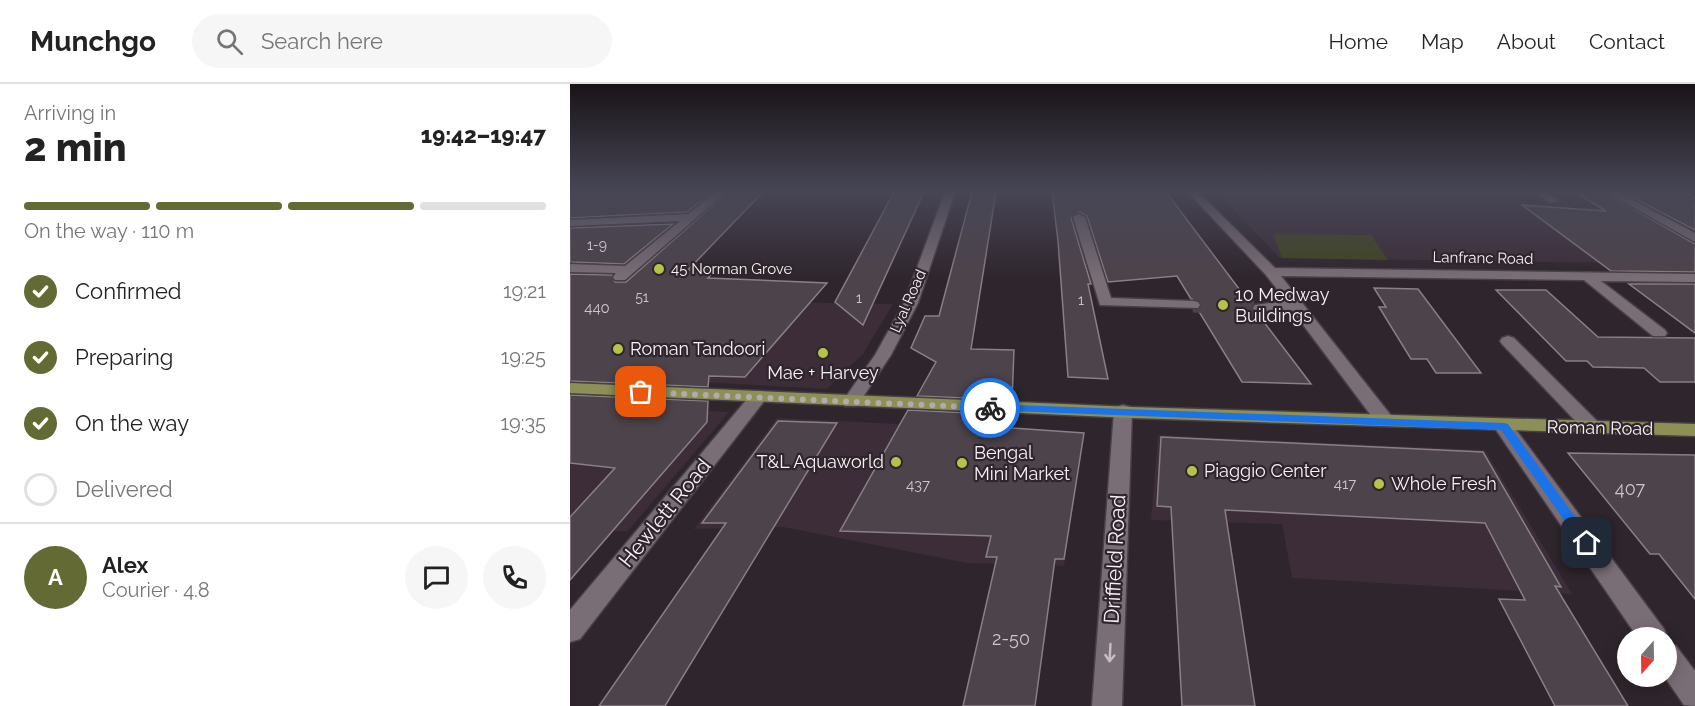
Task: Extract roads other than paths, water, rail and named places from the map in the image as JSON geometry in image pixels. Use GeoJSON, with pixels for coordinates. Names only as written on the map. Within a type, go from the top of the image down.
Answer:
{"type":"FeatureCollection","features":[{"type":"Feature","properties":{"kind":"main road","name":"Roman Road"},"geometry":{"type":"LineString","coordinates":[[570,388],[851,402],[1504,427],[1695,430]]}},
{"type":"Feature","properties":{"kind":"street"},"geometry":{"type":"LineString","coordinates":[[570,223],[610,221]]}},
{"type":"Feature","properties":{"kind":"street"},"geometry":{"type":"LineString","coordinates":[[570,268],[625,274],[687,221]]}},
{"type":"Feature","properties":{"kind":"street","name":"Lyal Road"},"geometry":{"type":"LineString","coordinates":[[851,402],[883,355],[911,303],[940,221]]}},
{"type":"Feature","properties":{"kind":"street"},"geometry":{"type":"LineString","coordinates":[[1080,221],[1105,302],[1193,305]]}},
{"type":"Feature","properties":{"kind":"street"},"geometry":{"type":"LineString","coordinates":[[1221,221],[1270,272],[1386,422]]}},
{"type":"Feature","properties":{"kind":"street"},"geometry":{"type":"LineString","coordinates":[[1664,221],[1695,238]]}},
{"type":"Feature","properties":{"kind":"street","name":"Lanfranc Road"},"geometry":{"type":"LineString","coordinates":[[1270,272],[1695,278]]}},
{"type":"Feature","properties":{"kind":"street"},"geometry":{"type":"LineString","coordinates":[[1588,277],[1659,333]]}},
{"type":"Feature","properties":{"kind":"street"},"geometry":{"type":"LineString","coordinates":[[1260,308],[1296,305]]}},
{"type":"Feature","properties":{"kind":"street"},"geometry":{"type":"LineString","coordinates":[[1508,341],[1593,428]]}},
{"type":"Feature","properties":{"kind":"street","name":"Hewlett Road"},"geometry":{"type":"LineString","coordinates":[[573,623],[759,396]]}},
{"type":"Feature","properties":{"kind":"street","name":"Driffield Road"},"geometry":{"type":"LineString","coordinates":[[1107,706],[1123,411]]}},
{"type":"Feature","properties":{"kind":"street"},"geometry":{"type":"LineString","coordinates":[[1504,427],[1646,627]]}},
{"type":"Feature","properties":{"kind":"street"},"geometry":{"type":"LineString","coordinates":[[1677,670],[1695,695]]}},
{"type":"Feature","properties":{"kind":"tunnel"},"geometry":{"type":"LineString","coordinates":[[1193,305],[1260,308]]}},
{"type":"Feature","properties":{"kind":"place","name":"45 Norman Grove"},"geometry":{"type":"Point","coordinates":[659,269]}},
{"type":"Feature","properties":{"kind":"place","name":"10 Medway Buildings"},"geometry":{"type":"Point","coordinates":[1223,305]}},
{"type":"Feature","properties":{"kind":"place","name":"Roman Tandoori"},"geometry":{"type":"Point","coordinates":[618,349]}},
{"type":"Feature","properties":{"kind":"place","name":"Mae + Harvey"},"geometry":{"type":"Point","coordinates":[823,353]}},
{"type":"Feature","properties":{"kind":"place","name":"T&L Aquaworld"},"geometry":{"type":"Point","coordinates":[896,462]}},
{"type":"Feature","properties":{"kind":"place","name":"Bengal Mini Market"},"geometry":{"type":"Point","coordinates":[962,463]}},
{"type":"Feature","properties":{"kind":"place","name":"Piaggio Center"},"geometry":{"type":"Point","coordinates":[1192,471]}},
{"type":"Feature","properties":{"kind":"place","name":"Whole Fresh"},"geometry":{"type":"Point","coordinates":[1379,484]}}]}
